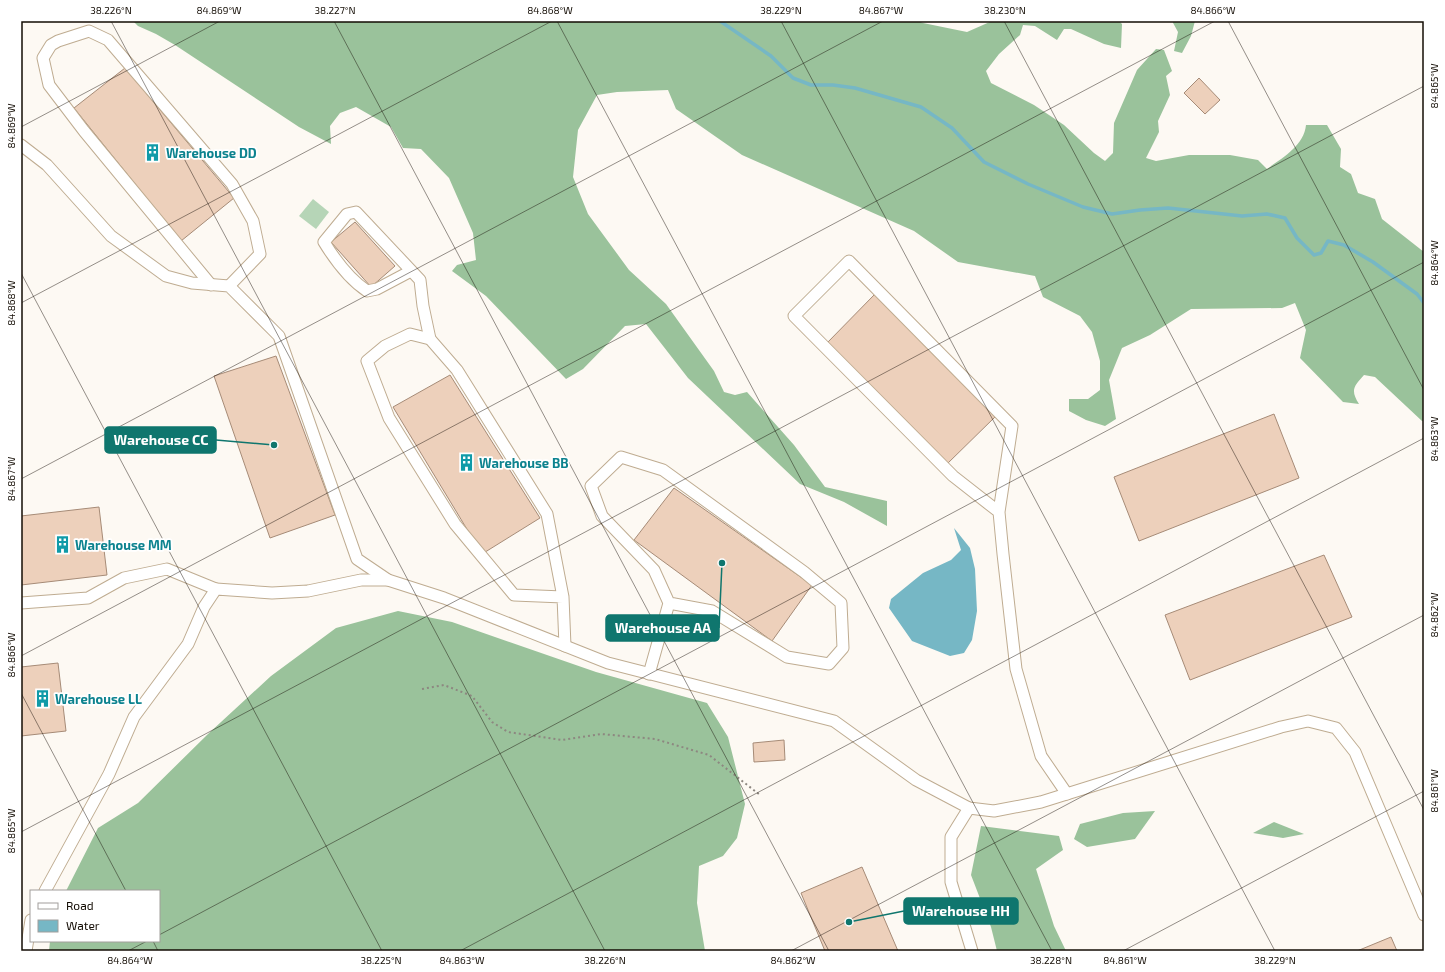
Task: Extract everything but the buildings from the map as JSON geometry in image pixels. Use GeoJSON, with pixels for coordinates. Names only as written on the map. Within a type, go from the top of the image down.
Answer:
{"type":"FeatureCollection","features":[{"type":"Feature","properties":{"kind":"lane"},"geometry":{"type":"LineString","coordinates":[[211,285],[84,132],[49,85],[43,58],[51,45],[58,41],[89,31],[108,40],[232,184],[253,221],[260,254],[229,286]]}},
{"type":"Feature","properties":{"kind":"lane"},"geometry":{"type":"LineString","coordinates":[[21,146],[47,165],[111,236],[166,276],[192,283],[229,286],[279,336],[357,559],[388,580],[444,598],[608,663],[834,721],[916,780],[969,808],[994,811],[1041,802],[1281,727],[1308,721],[1336,728],[1355,752],[1424,915]]}},
{"type":"Feature","properties":{"kind":"lane"},"geometry":{"type":"LineString","coordinates":[[411,271],[377,289],[367,292],[359,286],[334,257],[324,242],[347,214],[356,212],[420,280],[423,306],[430,339],[457,370],[548,514],[563,597],[565,646]]}},
{"type":"Feature","properties":{"kind":"lane"},"geometry":{"type":"LineString","coordinates":[[999,512],[953,476],[794,316],[849,261],[1012,426],[999,512],[1002,554],[1016,669],[1041,756],[1067,794]]}},
{"type":"Feature","properties":{"kind":"lane"},"geometry":{"type":"LineString","coordinates":[[430,339],[410,334],[384,346],[367,361],[389,418],[455,524],[514,595],[563,597]]}},
{"type":"Feature","properties":{"kind":"lane"},"geometry":{"type":"LineString","coordinates":[[649,674],[669,602],[654,570],[602,516],[591,486],[622,457],[663,470],[804,572],[841,603],[843,648],[829,664],[787,657],[712,611],[669,602]]}},
{"type":"Feature","properties":{"kind":"lane"},"geometry":{"type":"LineString","coordinates":[[21,603],[88,598],[124,578],[167,569],[216,589],[272,593],[308,590],[361,580],[388,580]]}},
{"type":"Feature","properties":{"kind":"lane"},"geometry":{"type":"LineString","coordinates":[[46,890],[109,774],[134,717],[188,644],[204,607],[216,589]]}},
{"type":"Feature","properties":{"kind":"lane"},"geometry":{"type":"LineString","coordinates":[[969,808],[951,837],[951,882],[972,951]]}},
{"type":"Feature","properties":{"kind":"lane"},"geometry":{"type":"LineString","coordinates":[[26,951],[30,926]]}},
{"type":"Feature","properties":{"kind":"path"},"geometry":{"type":"LineString","coordinates":[[422,689],[444,685],[472,696],[492,722],[508,732],[562,740],[601,734],[655,739],[709,755],[760,795]]}},
{"type":"Feature","properties":{"kind":"green space"},"geometry":{"type":"Polygon","coordinates":[[[133,21],[918,21],[967,32],[992,21],[1119,21],[1122,24],[1121,48],[1104,44],[1071,29],[1064,29],[1057,40],[1035,26],[1023,25],[1020,35],[999,54],[986,71],[991,83],[1034,105],[1064,125],[1094,153],[1105,161],[1113,153],[1114,123],[1137,70],[1156,49],[1164,50],[1172,71],[1166,76],[1170,95],[1158,121],[1159,132],[1146,158],[1156,161],[1189,155],[1230,155],[1258,160],[1267,169],[1297,145],[1306,125],[1327,125],[1341,149],[1340,167],[1351,174],[1358,193],[1375,199],[1382,219],[1424,252],[1424,421],[1422,421],[1375,377],[1364,375],[1354,388],[1356,399],[1359,404],[1343,402],[1300,358],[1306,330],[1295,303],[1282,308],[1191,309],[1150,335],[1122,348],[1109,380],[1116,419],[1105,426],[1086,420],[1069,411],[1069,399],[1088,399],[1100,390],[1100,361],[1092,332],[1080,316],[1043,297],[1035,276],[958,262],[914,231],[742,155],[676,109],[668,90],[617,92],[597,95],[578,130],[573,177],[588,214],[629,270],[666,304],[714,371],[724,392],[735,395],[747,392],[794,445],[825,487],[887,501],[887,526],[844,502],[800,484],[688,378],[646,324],[625,326],[583,369],[566,379],[486,296],[452,271],[457,265],[476,260],[473,233],[449,178],[421,149],[403,148],[391,127],[356,107],[340,113],[330,126],[331,144],[299,127],[175,45],[138,26],[133,21]]]}},
{"type":"Feature","properties":{"kind":"green space"},"geometry":{"type":"Polygon","coordinates":[[[1172,21],[1195,21],[1191,36],[1182,53],[1174,51],[1178,32],[1172,21]]]}},
{"type":"Feature","properties":{"kind":"green space"},"geometry":{"type":"Polygon","coordinates":[[[313,199],[329,212],[316,229],[299,216],[313,199]]]}},
{"type":"Feature","properties":{"kind":"green space"},"geometry":{"type":"Polygon","coordinates":[[[398,611],[452,622],[596,672],[707,703],[728,737],[745,804],[737,838],[723,856],[699,866],[697,903],[705,951],[49,951],[50,942],[160,942],[160,890],[67,890],[98,828],[138,803],[208,734],[271,676],[336,628],[398,611]]]}},
{"type":"Feature","properties":{"kind":"green space"},"geometry":{"type":"Polygon","coordinates":[[[1155,811],[1135,839],[1087,847],[1074,839],[1080,824],[1123,813],[1155,811]]]}},
{"type":"Feature","properties":{"kind":"green space"},"geometry":{"type":"Polygon","coordinates":[[[1274,822],[1304,834],[1283,838],[1253,833],[1274,822]]]}},
{"type":"Feature","properties":{"kind":"green space"},"geometry":{"type":"Polygon","coordinates":[[[981,826],[1059,836],[1063,850],[1036,869],[1054,926],[1066,951],[997,951],[991,927],[971,875],[981,826]]]}},
{"type":"Feature","properties":{"kind":"water"},"geometry":{"type":"Polygon","coordinates":[[[954,528],[970,548],[975,569],[977,611],[972,640],[964,653],[950,656],[912,641],[889,608],[891,599],[923,573],[951,560],[961,550],[954,528]]]}},
{"type":"Feature","properties":{"kind":"waterway"},"geometry":{"type":"LineString","coordinates":[[720,21],[771,56],[793,78],[811,85],[833,85],[855,88],[921,107],[952,128],[984,162],[1028,184],[1083,207],[1112,214],[1168,208],[1242,216],[1267,214],[1285,218],[1297,238],[1314,255],[1321,253],[1328,241],[1344,245],[1373,262],[1417,294],[1424,303]]}},
{"type":"Feature","properties":{"kind":"place","name":"Warehouse DD"},"geometry":{"type":"Point","coordinates":[153,153]}},
{"type":"Feature","properties":{"kind":"place","name":"Warehouse CC"},"geometry":{"type":"Point","coordinates":[274,445]}},
{"type":"Feature","properties":{"kind":"place","name":"Warehouse BB"},"geometry":{"type":"Point","coordinates":[466,463]}},
{"type":"Feature","properties":{"kind":"place","name":"Warehouse MM"},"geometry":{"type":"Point","coordinates":[62,545]}},
{"type":"Feature","properties":{"kind":"place","name":"Warehouse AA"},"geometry":{"type":"Point","coordinates":[722,563]}},
{"type":"Feature","properties":{"kind":"place","name":"Warehouse LL"},"geometry":{"type":"Point","coordinates":[42,699]}},
{"type":"Feature","properties":{"kind":"place","name":"Warehouse HH"},"geometry":{"type":"Point","coordinates":[849,922]}}]}
